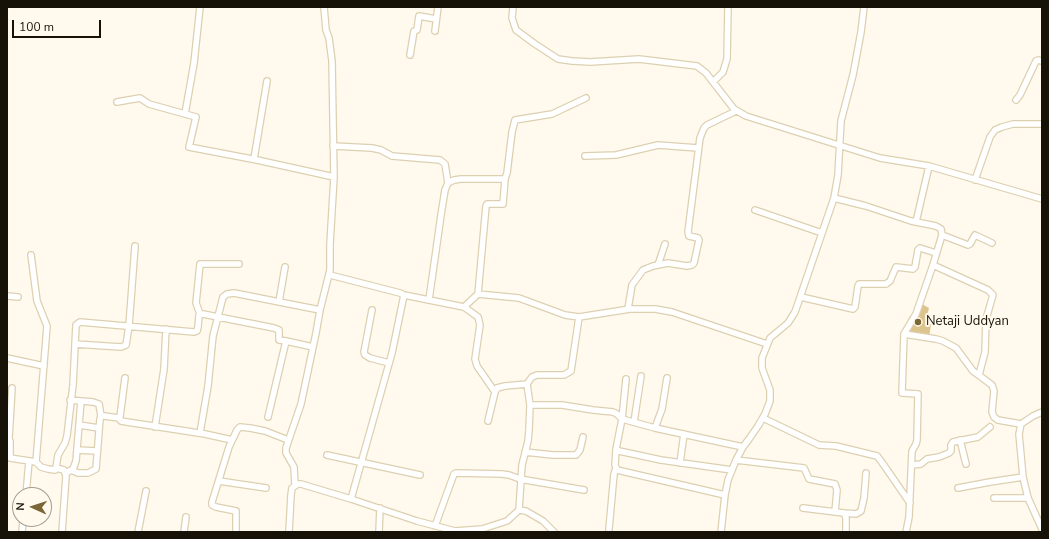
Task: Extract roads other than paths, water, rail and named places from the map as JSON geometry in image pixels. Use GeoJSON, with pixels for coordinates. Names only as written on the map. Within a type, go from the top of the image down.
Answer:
{"type":"FeatureCollection","features":[{"type":"Feature","properties":{"kind":"street"},"geometry":{"type":"LineString","coordinates":[[185,114],[193,69],[200,7]]}},
{"type":"Feature","properties":{"kind":"street"},"geometry":{"type":"LineString","coordinates":[[295,486],[293,464],[286,453],[286,448],[301,404],[320,310],[330,276],[330,244],[334,176],[332,58],[329,38],[326,30],[324,7]]}},
{"type":"Feature","properties":{"kind":"street"},"geometry":{"type":"LineString","coordinates":[[435,31],[438,7]]}},
{"type":"Feature","properties":{"kind":"street"},"geometry":{"type":"LineString","coordinates":[[513,7],[512,18],[516,30],[558,59],[590,62],[639,59],[694,65],[700,68],[713,82],[736,111],[746,116],[893,161],[929,166],[1042,199]]}},
{"type":"Feature","properties":{"kind":"street"},"geometry":{"type":"LineString","coordinates":[[713,82],[723,72],[727,59],[728,7]]}},
{"type":"Feature","properties":{"kind":"street"},"geometry":{"type":"LineString","coordinates":[[721,532],[725,495],[732,470],[743,447],[763,418],[770,401],[771,395],[762,368],[762,358],[770,338],[793,318],[834,198],[838,175],[841,120],[853,76],[864,7]]}},
{"type":"Feature","properties":{"kind":"street"},"geometry":{"type":"LineString","coordinates":[[410,55],[413,32],[414,30],[417,30],[419,16],[436,19]]}},
{"type":"Feature","properties":{"kind":"street"},"geometry":{"type":"LineString","coordinates":[[1016,100],[1020,95],[1036,61],[1042,61]]}},
{"type":"Feature","properties":{"kind":"street"},"geometry":{"type":"LineString","coordinates":[[254,159],[267,81]]}},
{"type":"Feature","properties":{"kind":"street"},"geometry":{"type":"LineString","coordinates":[[117,102],[140,98],[149,104],[196,117],[189,147],[334,176]]}},
{"type":"Feature","properties":{"kind":"street"},"geometry":{"type":"LineString","coordinates":[[464,307],[478,294],[486,206],[488,204],[504,204],[505,179],[515,120],[552,114],[586,98]]}},
{"type":"Feature","properties":{"kind":"street"},"geometry":{"type":"LineString","coordinates":[[628,309],[632,285],[642,270],[668,263],[689,266],[694,263],[699,240],[698,238],[689,236],[688,232],[701,133],[707,125],[736,111]]}},
{"type":"Feature","properties":{"kind":"street"},"geometry":{"type":"LineString","coordinates":[[975,180],[990,137],[995,130],[1013,124],[1042,124]]}},
{"type":"Feature","properties":{"kind":"street"},"geometry":{"type":"LineString","coordinates":[[585,156],[616,155],[658,145],[698,148]]}},
{"type":"Feature","properties":{"kind":"street"},"geometry":{"type":"LineString","coordinates":[[333,146],[372,148],[381,150],[392,156],[440,160],[445,164],[448,183],[441,215],[429,300]]}},
{"type":"Feature","properties":{"kind":"street"},"geometry":{"type":"LineString","coordinates":[[916,222],[929,166]]}},
{"type":"Feature","properties":{"kind":"street"},"geometry":{"type":"LineString","coordinates":[[448,183],[461,179],[505,179]]}},
{"type":"Feature","properties":{"kind":"street"},"geometry":{"type":"LineString","coordinates":[[834,198],[866,206],[940,228],[942,230],[942,235],[933,265],[916,314],[904,334],[902,393],[918,394],[917,440],[912,451],[909,517],[906,532]]}},
{"type":"Feature","properties":{"kind":"street"},"geometry":{"type":"LineString","coordinates":[[755,210],[822,233]]}},
{"type":"Feature","properties":{"kind":"street"},"geometry":{"type":"LineString","coordinates":[[942,235],[968,245],[976,235],[992,243]]}},
{"type":"Feature","properties":{"kind":"street"},"geometry":{"type":"LineString","coordinates":[[658,265],[665,244]]}},
{"type":"Feature","properties":{"kind":"street"},"geometry":{"type":"LineString","coordinates":[[75,344],[124,346],[127,343],[135,246]]}},
{"type":"Feature","properties":{"kind":"street"},"geometry":{"type":"LineString","coordinates":[[801,297],[853,309],[855,307],[859,284],[886,284],[890,281],[896,267],[913,269],[918,250],[920,248],[936,253]]}},
{"type":"Feature","properties":{"kind":"street"},"geometry":{"type":"LineString","coordinates":[[31,255],[37,301],[47,326],[36,462]]}},
{"type":"Feature","properties":{"kind":"street"},"geometry":{"type":"LineString","coordinates":[[56,468],[58,455],[66,439],[76,325],[80,322],[194,332],[197,331],[200,314],[196,303],[200,264],[239,264]]}},
{"type":"Feature","properties":{"kind":"street"},"geometry":{"type":"LineString","coordinates":[[933,265],[988,290],[993,295],[986,319],[985,352],[979,375]]}},
{"type":"Feature","properties":{"kind":"street"},"geometry":{"type":"LineString","coordinates":[[279,302],[285,267]]}},
{"type":"Feature","properties":{"kind":"street"},"geometry":{"type":"LineString","coordinates":[[330,276],[404,295],[464,307],[480,320],[476,359],[477,366],[495,392]]}},
{"type":"Feature","properties":{"kind":"street"},"geometry":{"type":"LineString","coordinates":[[200,433],[208,386],[213,336],[224,297],[227,294],[234,293],[320,310]]}},
{"type":"Feature","properties":{"kind":"street"},"geometry":{"type":"LineString","coordinates":[[478,294],[519,298],[565,315],[578,317],[628,309],[647,308],[672,312],[767,344]]}},
{"type":"Feature","properties":{"kind":"street"},"geometry":{"type":"LineString","coordinates":[[351,499],[389,363],[404,295]]}},
{"type":"Feature","properties":{"kind":"street"},"geometry":{"type":"LineString","coordinates":[[7,296],[18,297]]}},
{"type":"Feature","properties":{"kind":"street"},"geometry":{"type":"LineString","coordinates":[[372,310],[364,352],[365,355],[370,358],[389,363]]}},
{"type":"Feature","properties":{"kind":"street"},"geometry":{"type":"LineString","coordinates":[[200,314],[218,316],[274,328],[279,330],[279,340],[313,347]]}},
{"type":"Feature","properties":{"kind":"street"},"geometry":{"type":"LineString","coordinates":[[289,532],[292,488],[301,484],[455,531],[467,531],[507,521],[519,510],[520,479],[530,430],[530,405],[527,384],[532,377],[537,375],[564,375],[571,371],[578,317]]}},
{"type":"Feature","properties":{"kind":"street"},"geometry":{"type":"LineString","coordinates":[[156,427],[164,369],[166,329]]}},
{"type":"Feature","properties":{"kind":"street"},"geometry":{"type":"LineString","coordinates":[[904,334],[936,339],[947,343],[961,354],[967,363],[979,375],[991,383],[993,388],[992,412],[994,417],[998,420],[1021,424],[1042,412]]}},
{"type":"Feature","properties":{"kind":"street"},"geometry":{"type":"LineString","coordinates":[[268,417],[286,341]]}},
{"type":"Feature","properties":{"kind":"street"},"geometry":{"type":"LineString","coordinates":[[7,358],[44,366]]}},
{"type":"Feature","properties":{"kind":"street"},"geometry":{"type":"LineString","coordinates":[[634,422],[641,376]]}},
{"type":"Feature","properties":{"kind":"street"},"geometry":{"type":"LineString","coordinates":[[119,418],[121,415],[125,378]]}},
{"type":"Feature","properties":{"kind":"street"},"geometry":{"type":"LineString","coordinates":[[655,428],[662,409],[667,378]]}},
{"type":"Feature","properties":{"kind":"street"},"geometry":{"type":"LineString","coordinates":[[609,529],[614,474],[616,468],[616,449],[622,419],[626,379]]}},
{"type":"Feature","properties":{"kind":"street"},"geometry":{"type":"LineString","coordinates":[[488,421],[497,388],[527,384]]}},
{"type":"Feature","properties":{"kind":"street"},"geometry":{"type":"LineString","coordinates":[[12,388],[8,438],[10,458],[36,462],[43,468],[55,470],[56,468],[78,473],[88,473],[96,469],[101,416],[99,404],[70,400]]}},
{"type":"Feature","properties":{"kind":"street"},"geometry":{"type":"LineString","coordinates":[[62,532],[68,471],[75,465],[81,401]]}},
{"type":"Feature","properties":{"kind":"street"},"geometry":{"type":"LineString","coordinates":[[530,405],[553,404],[613,412],[622,419],[655,428],[743,447]]}},
{"type":"Feature","properties":{"kind":"street"},"geometry":{"type":"LineString","coordinates":[[101,416],[119,418],[121,421],[200,433],[232,440]]}},
{"type":"Feature","properties":{"kind":"street"},"geometry":{"type":"LineString","coordinates":[[763,418],[819,446],[836,446],[877,456],[882,460],[910,503]]}},
{"type":"Feature","properties":{"kind":"street"},"geometry":{"type":"LineString","coordinates":[[1021,424],[1019,434],[1024,478],[1028,498],[1042,529]]}},
{"type":"Feature","properties":{"kind":"street"},"geometry":{"type":"LineString","coordinates":[[79,425],[99,428]]}},
{"type":"Feature","properties":{"kind":"street"},"geometry":{"type":"LineString","coordinates":[[236,532],[236,511],[212,505],[232,440],[240,427],[244,427],[265,431],[288,440]]}},
{"type":"Feature","properties":{"kind":"street"},"geometry":{"type":"LineString","coordinates":[[912,465],[921,464],[926,459],[939,457],[949,453],[953,442],[978,437],[990,427]]}},
{"type":"Feature","properties":{"kind":"street"},"geometry":{"type":"LineString","coordinates":[[680,463],[684,434]]}},
{"type":"Feature","properties":{"kind":"street"},"geometry":{"type":"LineString","coordinates":[[525,452],[552,455],[576,454],[580,450],[583,437]]}},
{"type":"Feature","properties":{"kind":"street"},"geometry":{"type":"LineString","coordinates":[[960,440],[966,464]]}},
{"type":"Feature","properties":{"kind":"street"},"geometry":{"type":"LineString","coordinates":[[616,449],[623,453],[732,470]]}},
{"type":"Feature","properties":{"kind":"street"},"geometry":{"type":"LineString","coordinates":[[77,450],[97,451]]}},
{"type":"Feature","properties":{"kind":"street"},"geometry":{"type":"LineString","coordinates":[[327,455],[420,475]]}},
{"type":"Feature","properties":{"kind":"street"},"geometry":{"type":"LineString","coordinates":[[736,460],[804,468],[809,478],[835,484],[837,490],[835,512]]}},
{"type":"Feature","properties":{"kind":"street"},"geometry":{"type":"LineString","coordinates":[[27,487],[29,461]]}},
{"type":"Feature","properties":{"kind":"street"},"geometry":{"type":"LineString","coordinates":[[616,468],[621,472],[725,495]]}},
{"type":"Feature","properties":{"kind":"street"},"geometry":{"type":"LineString","coordinates":[[435,526],[456,473],[502,474],[520,479],[584,490]]}},
{"type":"Feature","properties":{"kind":"street"},"geometry":{"type":"LineString","coordinates":[[803,508],[844,514],[856,514],[861,511],[864,498],[866,473]]}},
{"type":"Feature","properties":{"kind":"street"},"geometry":{"type":"LineString","coordinates":[[958,488],[1024,478]]}},
{"type":"Feature","properties":{"kind":"street"},"geometry":{"type":"LineString","coordinates":[[219,481],[266,488]]}},
{"type":"Feature","properties":{"kind":"street"},"geometry":{"type":"LineString","coordinates":[[138,532],[146,491]]}},
{"type":"Feature","properties":{"kind":"street"},"geometry":{"type":"LineString","coordinates":[[994,498],[1028,498]]}},
{"type":"Feature","properties":{"kind":"street"},"geometry":{"type":"LineString","coordinates":[[379,532],[380,508]]}},
{"type":"Feature","properties":{"kind":"street"},"geometry":{"type":"LineString","coordinates":[[519,510],[526,511],[543,521],[554,532]]}},
{"type":"Feature","properties":{"kind":"street"},"geometry":{"type":"LineString","coordinates":[[844,514],[846,518],[846,532]]}},
{"type":"Feature","properties":{"kind":"street"},"geometry":{"type":"LineString","coordinates":[[184,532],[186,517]]}},
{"type":"Feature","properties":{"kind":"place","name":"Netaji Uddyan"},"geometry":{"type":"Point","coordinates":[918,322]}}]}
